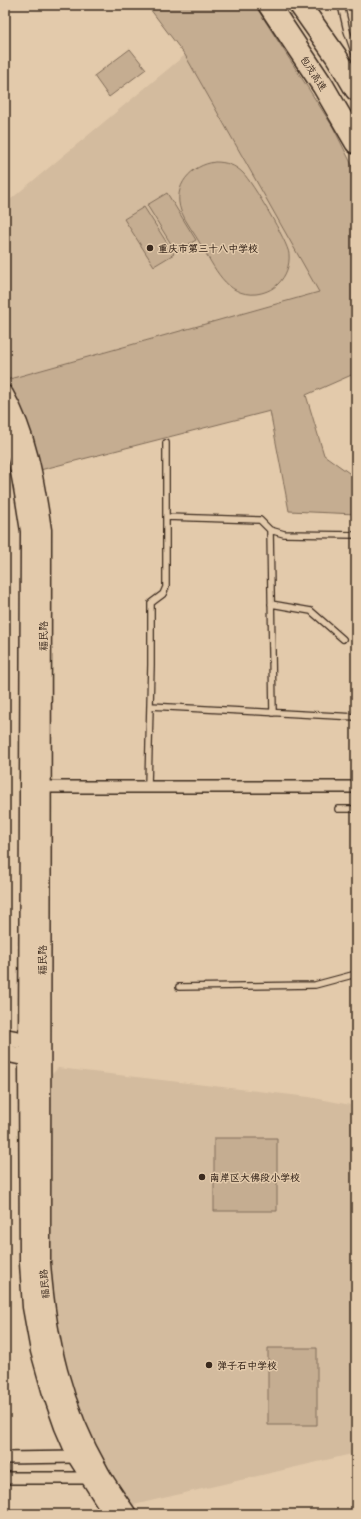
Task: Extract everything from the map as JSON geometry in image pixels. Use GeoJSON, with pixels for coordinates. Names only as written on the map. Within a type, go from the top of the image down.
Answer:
{"type":"FeatureCollection","features":[{"type":"Feature","properties":{"kind":"highway","name":"包茂高速"},"geometry":{"type":"LineString","coordinates":[[269,5],[323,86],[356,143]]}},
{"type":"Feature","properties":{"kind":"highway"},"geometry":{"type":"LineString","coordinates":[[300,5],[336,56],[356,90]]}},
{"type":"Feature","properties":{"kind":"main road","name":"福民路"},"geometry":{"type":"LineString","coordinates":[[5,394],[24,436],[36,481],[43,530],[35,787],[34,1060],[28,1263],[31,1307],[39,1351],[50,1390],[63,1427],[76,1457],[112,1514]]}},
{"type":"Feature","properties":{"kind":"main road","name":"福民路"},"geometry":{"type":"LineString","coordinates":[[5,425],[11,440],[20,476],[29,531],[35,787]]}},
{"type":"Feature","properties":{"kind":"main road"},"geometry":{"type":"LineString","coordinates":[[5,1037],[34,1043]]}},
{"type":"Feature","properties":{"kind":"main road"},"geometry":{"type":"LineString","coordinates":[[5,1053],[34,1060]]}},
{"type":"Feature","properties":{"kind":"main road","name":"福民路"},"geometry":{"type":"LineString","coordinates":[[34,1060],[42,1263],[45,1305],[53,1348],[62,1385],[75,1421],[102,1475],[128,1514]]}},
{"type":"Feature","properties":{"kind":"street"},"geometry":{"type":"LineString","coordinates":[[35,787],[356,787]]}},
{"type":"Feature","properties":{"kind":"street"},"geometry":{"type":"LineString","coordinates":[[5,1458],[76,1457]]}},
{"type":"Feature","properties":{"kind":"street"},"geometry":{"type":"LineString","coordinates":[[5,1478],[88,1478]]}},
{"type":"Feature","properties":{"kind":"lane"},"geometry":{"type":"LineString","coordinates":[[342,5],[347,31],[356,57]]}},
{"type":"Feature","properties":{"kind":"lane"},"geometry":{"type":"LineString","coordinates":[[148,786],[151,603],[163,594],[166,587],[166,443]]}},
{"type":"Feature","properties":{"kind":"lane"},"geometry":{"type":"LineString","coordinates":[[166,517],[260,520],[270,530],[284,534],[356,535]]}},
{"type":"Feature","properties":{"kind":"lane"},"geometry":{"type":"LineString","coordinates":[[270,530],[273,713]]}},
{"type":"Feature","properties":{"kind":"lane"},"geometry":{"type":"LineString","coordinates":[[271,604],[311,612],[343,639]]}},
{"type":"Feature","properties":{"kind":"lane"},"geometry":{"type":"LineString","coordinates":[[150,706],[356,717]]}},
{"type":"Feature","properties":{"kind":"lane"},"geometry":{"type":"LineString","coordinates":[[338,809],[356,809]]}},
{"type":"Feature","properties":{"kind":"lane"},"geometry":{"type":"LineString","coordinates":[[179,987],[314,986],[356,974]]}},
{"type":"Feature","properties":{"kind":"shaded area"},"geometry":{"type":"Polygon","coordinates":[[[147,5],[255,5],[333,127],[356,173],[356,373],[306,395],[324,455],[356,478],[356,514],[289,511],[270,411],[40,470],[31,432],[20,405],[6,380],[319,292],[185,55],[147,5]]]}},
{"type":"Feature","properties":{"kind":"shaded area"},"geometry":{"type":"Polygon","coordinates":[[[352,5],[356,5],[356,41],[352,5]]]}},
{"type":"Feature","properties":{"kind":"shaded area"},"geometry":{"type":"Polygon","coordinates":[[[130,49],[146,69],[109,97],[94,76],[130,49]]]}},
{"type":"Feature","properties":{"kind":"shaded area","name":"重庆市第三十八中学校"},"geometry":{"type":"Polygon","coordinates":[[[185,55],[320,292],[6,380],[5,204],[185,55]]]}},
{"type":"Feature","properties":{"kind":"shaded area"},"geometry":{"type":"Polygon","coordinates":[[[215,162],[230,164],[243,173],[269,212],[287,247],[289,258],[285,274],[278,284],[268,291],[256,294],[246,294],[237,291],[229,285],[216,271],[181,211],[179,193],[181,185],[191,172],[198,167],[215,162]]]}},
{"type":"Feature","properties":{"kind":"shaded area"},"geometry":{"type":"Polygon","coordinates":[[[167,193],[196,240],[176,252],[147,205],[167,193]]]}},
{"type":"Feature","properties":{"kind":"shaded area"},"geometry":{"type":"Polygon","coordinates":[[[144,207],[174,254],[154,266],[124,219],[144,207]]]}},
{"type":"Feature","properties":{"kind":"shaded area"},"geometry":{"type":"Polygon","coordinates":[[[58,1068],[309,1097],[356,1106],[356,1453],[129,1506],[107,1474],[67,1384],[50,1302],[48,1078],[58,1068]]]}},
{"type":"Feature","properties":{"kind":"shaded area"},"geometry":{"type":"Polygon","coordinates":[[[214,1138],[277,1138],[277,1211],[214,1211],[214,1138]]]}},
{"type":"Feature","properties":{"kind":"shaded area"},"geometry":{"type":"Polygon","coordinates":[[[268,1348],[317,1348],[317,1425],[268,1425],[268,1348]]]}},
{"type":"Feature","properties":{"kind":"place","name":"重庆市第三十八中学校"},"geometry":{"type":"Point","coordinates":[150,248]}},
{"type":"Feature","properties":{"kind":"place","name":"南岸区大佛段小学校"},"geometry":{"type":"Point","coordinates":[202,1177]}},
{"type":"Feature","properties":{"kind":"place","name":"弹子石中学校"},"geometry":{"type":"Point","coordinates":[209,1365]}}]}
